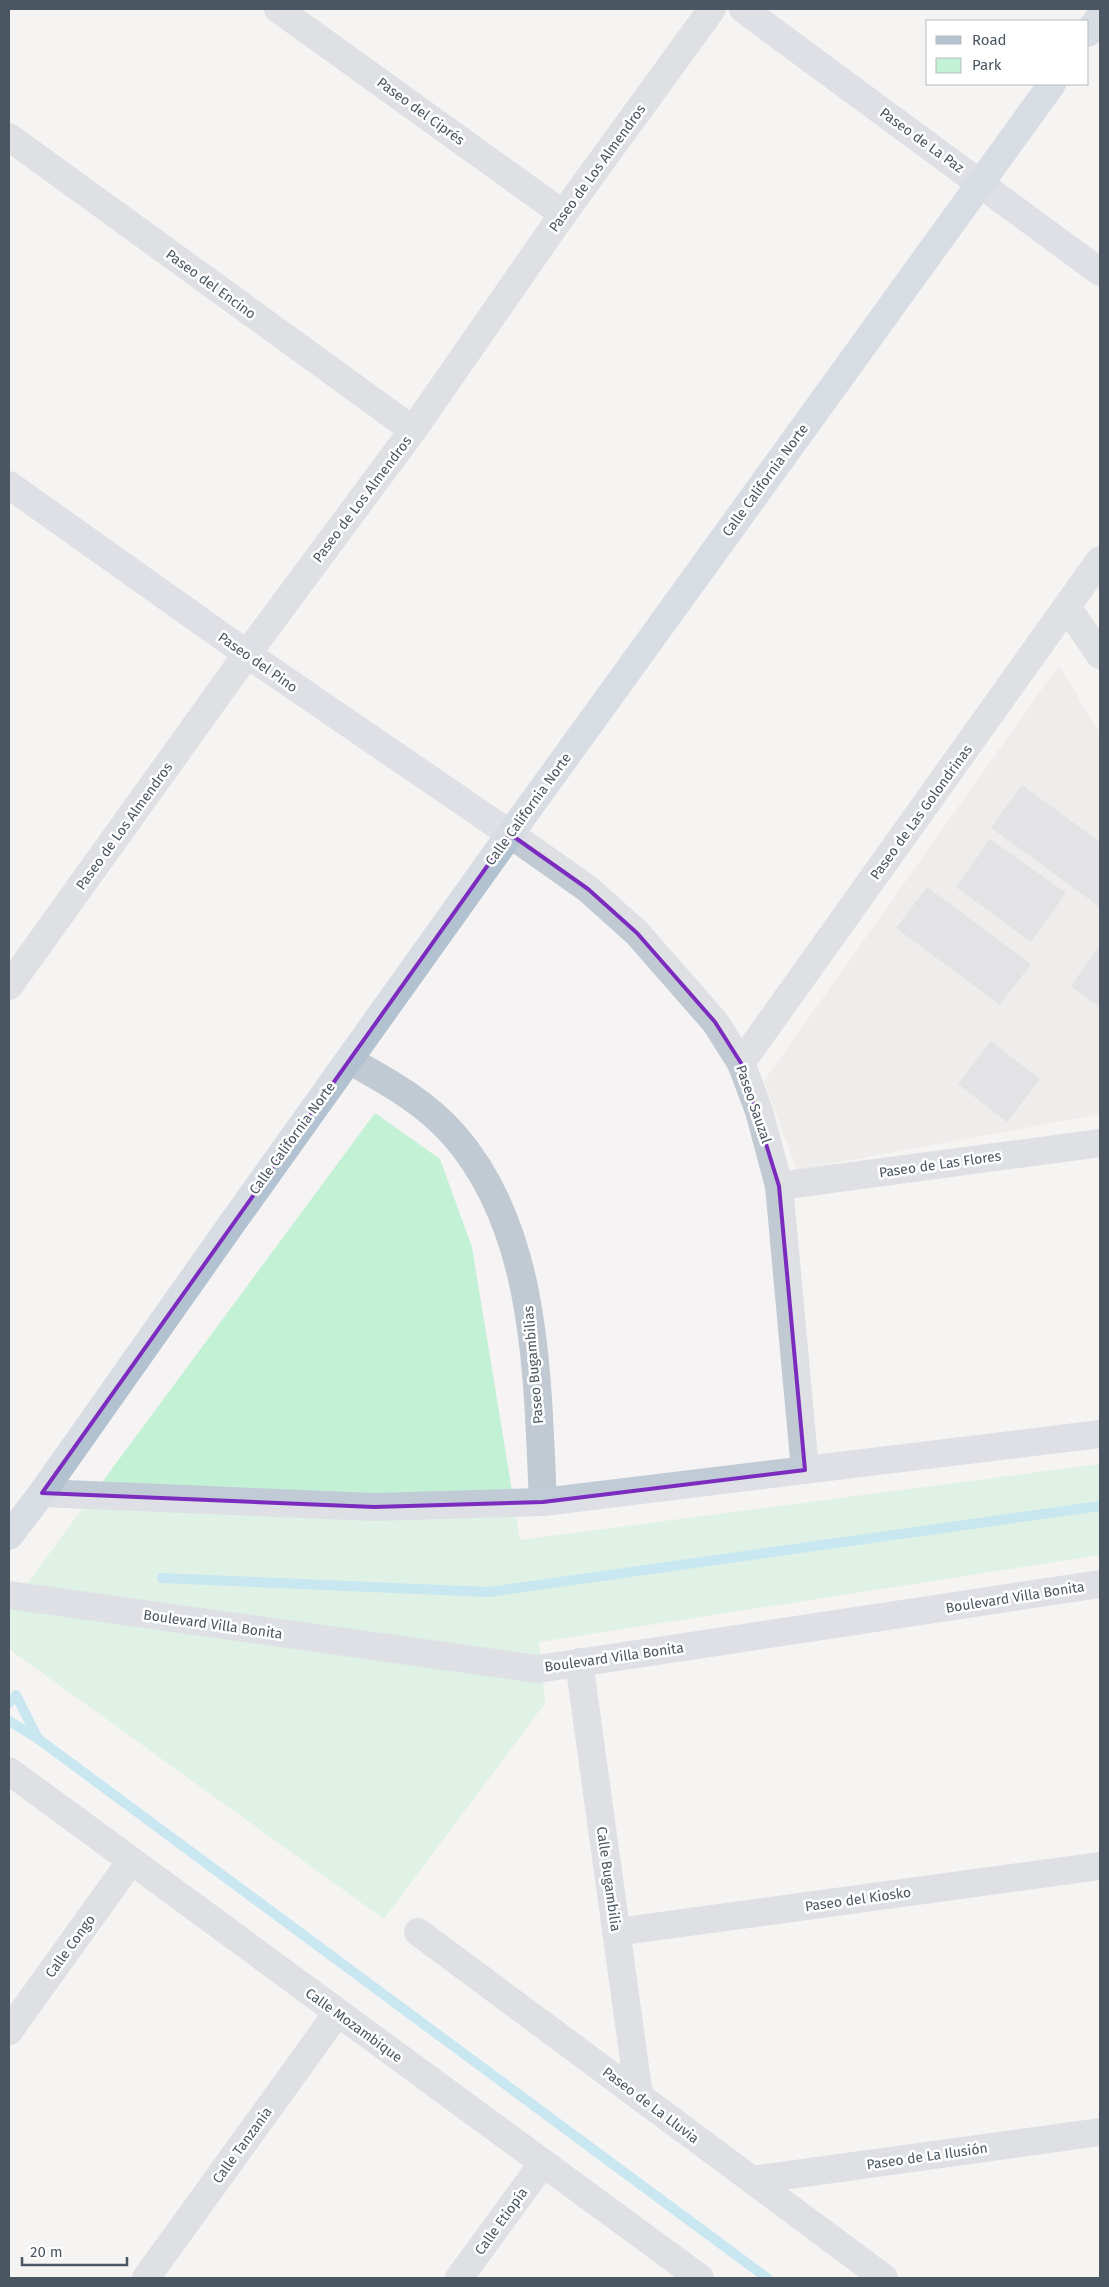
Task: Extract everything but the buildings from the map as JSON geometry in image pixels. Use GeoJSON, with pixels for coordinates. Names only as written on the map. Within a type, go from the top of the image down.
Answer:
{"type":"FeatureCollection","features":[{"type":"Feature","properties":{"kind":"main road"},"geometry":{"type":"LineString","coordinates":[[1089,32],[1100,16]]}},
{"type":"Feature","properties":{"kind":"main road","name":"Calle California Norte"},"geometry":{"type":"LineString","coordinates":[[9,1536],[42,1493],[510,834],[1051,85]]}},
{"type":"Feature","properties":{"kind":"street","name":"Paseo del Ciprés"},"geometry":{"type":"LineString","coordinates":[[278,9],[563,214]]}},
{"type":"Feature","properties":{"kind":"street","name":"Paseo de Los Almendros"},"geometry":{"type":"LineString","coordinates":[[9,986],[247,654],[413,430],[563,214],[712,9]]}},
{"type":"Feature","properties":{"kind":"street","name":"Paseo de La Paz"},"geometry":{"type":"LineString","coordinates":[[743,9],[1100,272]]}},
{"type":"Feature","properties":{"kind":"street","name":"Paseo del Encino"},"geometry":{"type":"LineString","coordinates":[[9,137],[413,430]]}},
{"type":"Feature","properties":{"kind":"street","name":"Paseo del Pino"},"geometry":{"type":"LineString","coordinates":[[9,485],[247,654],[510,834]]}},
{"type":"Feature","properties":{"kind":"street","name":"Paseo de Las Golondrinas"},"geometry":{"type":"LineString","coordinates":[[741,1063],[1100,560]]}},
{"type":"Feature","properties":{"kind":"street"},"geometry":{"type":"LineString","coordinates":[[1067,607],[1100,655]]}},
{"type":"Feature","properties":{"kind":"street","name":"Paseo Sauzal"},"geometry":{"type":"LineString","coordinates":[[510,834],[588,889],[637,932],[715,1022],[741,1063],[759,1111],[779,1186],[805,1470]]}},
{"type":"Feature","properties":{"kind":"street","name":"Paseo Bugambilias"},"geometry":{"type":"LineString","coordinates":[[349,1060],[410,1095],[453,1133],[476,1164],[502,1214],[516,1255],[530,1311],[536,1368],[543,1502]]}},
{"type":"Feature","properties":{"kind":"street","name":"Paseo de Las Flores"},"geometry":{"type":"LineString","coordinates":[[779,1186],[1100,1143]]}},
{"type":"Feature","properties":{"kind":"street"},"geometry":{"type":"LineString","coordinates":[[42,1493],[374,1507],[543,1502],[1100,1434]]}},
{"type":"Feature","properties":{"kind":"street","name":"Boulevard Villa Bonita"},"geometry":{"type":"LineString","coordinates":[[9,1595],[538,1668],[1100,1584]]}},
{"type":"Feature","properties":{"kind":"street","name":"Calle Bugambilia"},"geometry":{"type":"LineString","coordinates":[[579,1662],[639,2096]]}},
{"type":"Feature","properties":{"kind":"street","name":"Calle Mozambique"},"geometry":{"type":"LineString","coordinates":[[9,1771],[700,2278]]}},
{"type":"Feature","properties":{"kind":"street","name":"Calle Congo"},"geometry":{"type":"LineString","coordinates":[[9,2031],[131,1861]]}},
{"type":"Feature","properties":{"kind":"street","name":"Paseo del Kiosko"},"geometry":{"type":"LineString","coordinates":[[616,1932],[1100,1866]]}},
{"type":"Feature","properties":{"kind":"street","name":"Paseo de La Lluvia"},"geometry":{"type":"LineString","coordinates":[[418,1932],[884,2278]]}},
{"type":"Feature","properties":{"kind":"street","name":"Calle Tanzania"},"geometry":{"type":"LineString","coordinates":[[146,2278],[338,2012]]}},
{"type":"Feature","properties":{"kind":"street","name":"Paseo de La Ilusión"},"geometry":{"type":"LineString","coordinates":[[753,2180],[1100,2132]]}},
{"type":"Feature","properties":{"kind":"street","name":"Calle Etiopía"},"geometry":{"type":"LineString","coordinates":[[459,2278],[543,2163]]}},
{"type":"Feature","properties":{"kind":"highlighted area"},"geometry":{"type":"Polygon","coordinates":[[[510,834],[588,889],[637,933],[715,1022],[741,1063],[779,1186],[805,1470],[543,1502],[374,1507],[42,1493],[510,834]]]}},
{"type":"Feature","properties":{"kind":"shaded area"},"geometry":{"type":"Polygon","coordinates":[[[1059,665],[1100,734],[1100,1114],[797,1170],[764,1081],[1059,665]]]}},
{"type":"Feature","properties":{"kind":"green space"},"geometry":{"type":"Polygon","coordinates":[[[375,1113],[440,1159],[472,1247],[520,1540],[1100,1464],[1100,1555],[539,1642],[545,1703],[384,1919],[9,1649],[9,1608],[375,1113]]]}},
{"type":"Feature","properties":{"kind":"waterway"},"geometry":{"type":"LineString","coordinates":[[162,1578],[489,1592],[1100,1506]]}},
{"type":"Feature","properties":{"kind":"waterway"},"geometry":{"type":"LineString","coordinates":[[9,1703],[16,1695],[37,1737]]}},
{"type":"Feature","properties":{"kind":"waterway"},"geometry":{"type":"LineString","coordinates":[[9,1721],[37,1738],[767,2278]]}}]}
